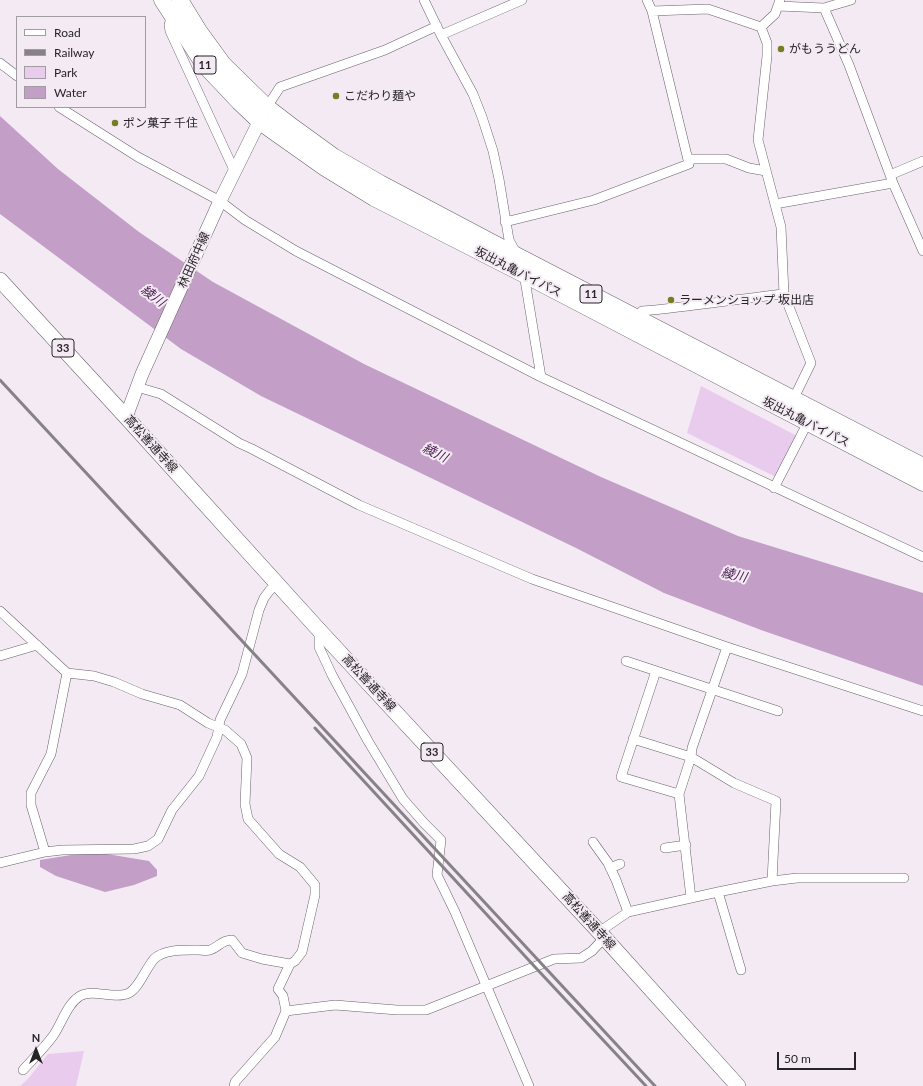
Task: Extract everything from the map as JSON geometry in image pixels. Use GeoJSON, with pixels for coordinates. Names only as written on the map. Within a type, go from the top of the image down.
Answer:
{"type":"FeatureCollection","features":[{"type":"Feature","properties":{"kind":"highway","name":"坂出丸亀バイパス"},"geometry":{"type":"LineString","coordinates":[[162,0],[204,65],[260,122],[314,161],[374,198],[525,275],[791,406],[923,466]]}},
{"type":"Feature","properties":{"kind":"highway","name":"坂出丸亀バイパス"},"geometry":{"type":"LineString","coordinates":[[180,0],[198,31],[223,64],[267,107],[334,156],[380,183],[518,256],[791,406],[808,422],[923,483]]}},
{"type":"Feature","properties":{"kind":"main road","name":"林田府中線"},"geometry":{"type":"LineString","coordinates":[[126,416],[140,380],[218,205],[267,107]]}},
{"type":"Feature","properties":{"kind":"main road","name":"高松善通寺線"},"geometry":{"type":"LineString","coordinates":[[0,280],[126,416],[319,630],[602,935],[738,1086]]}},
{"type":"Feature","properties":{"kind":"street"},"geometry":{"type":"LineString","coordinates":[[424,0],[473,94],[482,117],[496,165],[508,240],[518,256],[525,275],[541,377]]}},
{"type":"Feature","properties":{"kind":"street"},"geometry":{"type":"LineString","coordinates":[[441,35],[522,0]]}},
{"type":"Feature","properties":{"kind":"street"},"geometry":{"type":"LineString","coordinates":[[505,222],[594,200],[689,164],[652,11],[647,0]]}},
{"type":"Feature","properties":{"kind":"street"},"geometry":{"type":"LineString","coordinates":[[761,27],[775,14],[779,3],[824,8],[851,0]]}},
{"type":"Feature","properties":{"kind":"street"},"geometry":{"type":"LineString","coordinates":[[652,11],[707,4],[761,27],[766,43],[767,56],[758,140],[781,227],[784,294],[811,363],[791,406]]}},
{"type":"Feature","properties":{"kind":"street"},"geometry":{"type":"LineString","coordinates":[[824,8],[849,65],[891,179],[923,251]]}},
{"type":"Feature","properties":{"kind":"street"},"geometry":{"type":"LineString","coordinates":[[172,15],[169,25],[170,31],[235,172]]}},
{"type":"Feature","properties":{"kind":"street"},"geometry":{"type":"LineString","coordinates":[[267,107],[280,87],[385,50],[437,26]]}},
{"type":"Feature","properties":{"kind":"street"},"geometry":{"type":"LineString","coordinates":[[0,63],[16,75]]}},
{"type":"Feature","properties":{"kind":"street"},"geometry":{"type":"LineString","coordinates":[[61,108],[138,157],[296,251],[541,377],[923,557]]}},
{"type":"Feature","properties":{"kind":"street"},"geometry":{"type":"LineString","coordinates":[[688,159],[726,159],[749,168],[766,171]]}},
{"type":"Feature","properties":{"kind":"street"},"geometry":{"type":"LineString","coordinates":[[775,204],[891,179],[923,161]]}},
{"type":"Feature","properties":{"kind":"street"},"geometry":{"type":"LineString","coordinates":[[642,311],[690,307],[738,299],[784,294]]}},
{"type":"Feature","properties":{"kind":"street"},"geometry":{"type":"LineString","coordinates":[[140,380],[238,443],[359,505],[532,580],[727,647],[923,711]]}},
{"type":"Feature","properties":{"kind":"street"},"geometry":{"type":"LineString","coordinates":[[774,488],[808,422]]}},
{"type":"Feature","properties":{"kind":"street"},"geometry":{"type":"LineString","coordinates":[[0,863],[45,852],[148,846],[158,839],[172,810],[199,776],[217,737],[220,720],[242,674],[259,610],[264,598],[270,590],[278,584]]}},
{"type":"Feature","properties":{"kind":"street"},"geometry":{"type":"LineString","coordinates":[[0,611],[67,673],[94,676],[114,682],[142,694],[180,705],[208,723],[219,726],[225,730],[240,744],[247,758],[245,804],[248,819],[279,854],[300,867],[315,885],[315,895],[302,952],[295,961],[290,964],[278,989],[283,996],[286,1011],[275,1037],[235,1082],[234,1086]]}},
{"type":"Feature","properties":{"kind":"street"},"geometry":{"type":"LineString","coordinates":[[319,630],[319,647],[332,675],[368,741],[403,799],[441,840],[437,875],[455,912],[529,1086]]}},
{"type":"Feature","properties":{"kind":"street"},"geometry":{"type":"LineString","coordinates":[[0,656],[36,645]]}},
{"type":"Feature","properties":{"kind":"street"},"geometry":{"type":"LineString","coordinates":[[691,898],[679,794],[691,757],[692,748],[727,647]]}},
{"type":"Feature","properties":{"kind":"street"},"geometry":{"type":"LineString","coordinates":[[626,661],[778,711]]}},
{"type":"Feature","properties":{"kind":"street"},"geometry":{"type":"LineString","coordinates":[[656,671],[621,777],[679,794]]}},
{"type":"Feature","properties":{"kind":"street"},"geometry":{"type":"LineString","coordinates":[[45,852],[31,805],[31,793],[51,754],[67,673]]}},
{"type":"Feature","properties":{"kind":"street"},"geometry":{"type":"LineString","coordinates":[[633,739],[691,757],[734,783],[776,801],[772,881]]}},
{"type":"Feature","properties":{"kind":"street"},"geometry":{"type":"LineString","coordinates":[[593,842],[610,868],[628,912]]}},
{"type":"Feature","properties":{"kind":"street"},"geometry":{"type":"LineString","coordinates":[[665,848],[686,845]]}},
{"type":"Feature","properties":{"kind":"street"},"geometry":{"type":"LineString","coordinates":[[610,868],[620,864]]}},
{"type":"Feature","properties":{"kind":"street"},"geometry":{"type":"LineString","coordinates":[[286,1011],[335,1005],[398,1010],[426,1010],[554,959],[581,958],[592,951],[602,935],[628,912],[772,881],[797,878],[904,878]]}},
{"type":"Feature","properties":{"kind":"street"},"geometry":{"type":"LineString","coordinates":[[718,892],[742,970]]}},
{"type":"Feature","properties":{"kind":"street"},"geometry":{"type":"LineString","coordinates":[[23,1070],[54,1035],[73,1003],[81,995],[90,993],[114,995],[128,993],[134,988],[156,957],[165,953],[186,950],[210,950],[225,940],[232,940],[242,953],[262,959],[290,964]]}},
{"type":"Feature","properties":{"kind":"green space"},"geometry":{"type":"Polygon","coordinates":[[[701,386],[797,436],[776,477],[687,433],[701,386]]]}},
{"type":"Feature","properties":{"kind":"green space"},"geometry":{"type":"Polygon","coordinates":[[[84,1051],[76,1086],[20,1086],[27,1080],[48,1054],[84,1051]]]}},
{"type":"Feature","properties":{"kind":"water","name":"綾川"},"geometry":{"type":"Polygon","coordinates":[[[0,116],[58,169],[139,232],[213,282],[364,364],[601,477],[738,536],[923,593],[923,686],[761,630],[664,593],[576,548],[261,396],[181,349],[0,214],[0,116]]]}},
{"type":"Feature","properties":{"kind":"water"},"geometry":{"type":"Polygon","coordinates":[[[101,853],[149,861],[157,870],[157,876],[134,885],[105,892],[56,876],[40,867],[40,860],[77,854],[101,853]]]}},
{"type":"Feature","properties":{"kind":"railway"},"geometry":{"type":"LineString","coordinates":[[0,380],[655,1086]]}},
{"type":"Feature","properties":{"kind":"railway"},"geometry":{"type":"LineString","coordinates":[[315,728],[646,1086]]}},
{"type":"Feature","properties":{"kind":"place","name":"がもううどん"},"geometry":{"type":"Point","coordinates":[781,49]}},
{"type":"Feature","properties":{"kind":"place","name":"こだわり麺や"},"geometry":{"type":"Point","coordinates":[336,96]}},
{"type":"Feature","properties":{"kind":"place","name":"ポン菓子 千住"},"geometry":{"type":"Point","coordinates":[115,123]}},
{"type":"Feature","properties":{"kind":"place","name":"ラーメンショップ 坂出店"},"geometry":{"type":"Point","coordinates":[671,300]}}]}
